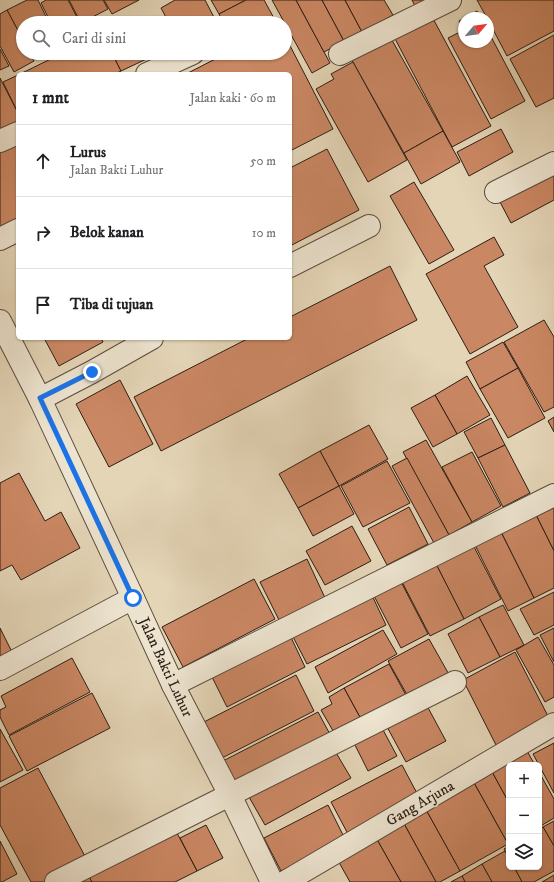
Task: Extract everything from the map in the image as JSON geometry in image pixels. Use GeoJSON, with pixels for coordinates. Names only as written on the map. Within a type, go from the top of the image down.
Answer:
{"type":"FeatureCollection","features":[{"type":"Feature","properties":{"kind":"street"},"geometry":{"type":"LineString","coordinates":[[340,54],[450,0]]}},
{"type":"Feature","properties":{"kind":"street"},"geometry":{"type":"LineString","coordinates":[[151,72],[178,60]]}},
{"type":"Feature","properties":{"kind":"street"},"geometry":{"type":"LineString","coordinates":[[0,141],[16,134]]}},
{"type":"Feature","properties":{"kind":"street"},"geometry":{"type":"LineString","coordinates":[[496,192],[554,163]]}},
{"type":"Feature","properties":{"kind":"street"},"geometry":{"type":"LineString","coordinates":[[292,265],[370,226]]}},
{"type":"Feature","properties":{"kind":"street"},"geometry":{"type":"LineString","coordinates":[[0,239],[16,231]]}},
{"type":"Feature","properties":{"kind":"street","name":"Jalan Bakti Luhur"},"geometry":{"type":"LineString","coordinates":[[0,321],[40,398],[173,685],[230,795],[272,882]]}},
{"type":"Feature","properties":{"kind":"street"},"geometry":{"type":"LineString","coordinates":[[40,398],[92,372],[148,340]]}},
{"type":"Feature","properties":{"kind":"street"},"geometry":{"type":"LineString","coordinates":[[173,685],[554,495]]}},
{"type":"Feature","properties":{"kind":"street"},"geometry":{"type":"LineString","coordinates":[[0,669],[133,598]]}},
{"type":"Feature","properties":{"kind":"street"},"geometry":{"type":"LineString","coordinates":[[56,882],[455,682]]}},
{"type":"Feature","properties":{"kind":"street","name":"Gang Arjuna"},"geometry":{"type":"LineString","coordinates":[[285,882],[554,724]]}},
{"type":"Feature","properties":{"kind":"building"},"geometry":{"type":"Polygon","coordinates":[[[27,0],[38,0],[46,16],[16,16],[16,27],[7,10],[27,0]]]}},
{"type":"Feature","properties":{"kind":"building"},"geometry":{"type":"Polygon","coordinates":[[[46,0],[68,0],[76,16],[48,16],[41,3],[46,0]]]}},
{"type":"Feature","properties":{"kind":"building"},"geometry":{"type":"Polygon","coordinates":[[[69,0],[103,0],[108,9],[94,16],[77,16],[69,0]]]}},
{"type":"Feature","properties":{"kind":"building"},"geometry":{"type":"Polygon","coordinates":[[[104,0],[139,0],[112,14],[104,0]]]}},
{"type":"Feature","properties":{"kind":"building"},"geometry":{"type":"Polygon","coordinates":[[[175,0],[205,0],[213,16],[165,16],[161,8],[175,0]]]}},
{"type":"Feature","properties":{"kind":"building"},"geometry":{"type":"Polygon","coordinates":[[[211,0],[246,0],[219,14],[211,0]]]}},
{"type":"Feature","properties":{"kind":"building"},"geometry":{"type":"Polygon","coordinates":[[[246,0],[264,0],[273,16],[220,16],[219,14],[246,0]]]}},
{"type":"Feature","properties":{"kind":"building"},"geometry":{"type":"Polygon","coordinates":[[[272,0],[296,0],[330,63],[312,73],[292,36],[292,16],[281,16],[272,0]]]}},
{"type":"Feature","properties":{"kind":"building"},"geometry":{"type":"Polygon","coordinates":[[[296,0],[322,0],[344,41],[324,52],[296,0]]]}},
{"type":"Feature","properties":{"kind":"building"},"geometry":{"type":"Polygon","coordinates":[[[322,0],[345,0],[362,32],[344,41],[322,0]]]}},
{"type":"Feature","properties":{"kind":"building"},"geometry":{"type":"Polygon","coordinates":[[[345,0],[384,0],[393,15],[362,32],[345,0]]]}},
{"type":"Feature","properties":{"kind":"building"},"geometry":{"type":"Polygon","coordinates":[[[412,0],[427,0],[415,6],[412,0]]]}},
{"type":"Feature","properties":{"kind":"building"},"geometry":{"type":"Polygon","coordinates":[[[477,0],[554,0],[554,31],[507,56],[494,31],[494,12],[484,12],[477,0]]]}},
{"type":"Feature","properties":{"kind":"building"},"geometry":{"type":"Polygon","coordinates":[[[7,10],[16,27],[16,60],[34,61],[14,72],[0,46],[0,14],[7,10]]]}},
{"type":"Feature","properties":{"kind":"building"},"geometry":{"type":"Polygon","coordinates":[[[430,13],[491,126],[452,147],[392,33],[430,13]]]}},
{"type":"Feature","properties":{"kind":"building"},"geometry":{"type":"Polygon","coordinates":[[[388,33],[443,131],[404,153],[349,55],[388,33]]]}},
{"type":"Feature","properties":{"kind":"building"},"geometry":{"type":"Polygon","coordinates":[[[458,33],[458,48],[494,48],[494,42],[525,101],[491,119],[448,38],[458,33]]]}},
{"type":"Feature","properties":{"kind":"building"},"geometry":{"type":"Polygon","coordinates":[[[554,35],[554,98],[536,107],[510,59],[554,35]]]}},
{"type":"Feature","properties":{"kind":"building"},"geometry":{"type":"Polygon","coordinates":[[[0,49],[9,66],[0,70],[0,49]]]}},
{"type":"Feature","properties":{"kind":"building"},"geometry":{"type":"Polygon","coordinates":[[[292,50],[333,129],[292,150],[292,72],[190,72],[213,60],[292,60],[292,50]]]}},
{"type":"Feature","properties":{"kind":"building"},"geometry":{"type":"Polygon","coordinates":[[[49,60],[116,60],[121,71],[119,72],[24,72],[49,60]]]}},
{"type":"Feature","properties":{"kind":"building"},"geometry":{"type":"Polygon","coordinates":[[[116,60],[144,60],[121,71],[116,60]]]}},
{"type":"Feature","properties":{"kind":"building"},"geometry":{"type":"Polygon","coordinates":[[[353,62],[407,160],[368,182],[316,89],[334,79],[331,74],[353,62]]]}},
{"type":"Feature","properties":{"kind":"building"},"geometry":{"type":"Polygon","coordinates":[[[16,76],[16,109],[3,82],[16,76]]]}},
{"type":"Feature","properties":{"kind":"building"},"geometry":{"type":"Polygon","coordinates":[[[0,78],[16,109],[16,122],[0,130],[0,78]]]}},
{"type":"Feature","properties":{"kind":"building"},"geometry":{"type":"Polygon","coordinates":[[[501,129],[513,152],[469,176],[457,152],[501,129]]]}},
{"type":"Feature","properties":{"kind":"building"},"geometry":{"type":"Polygon","coordinates":[[[443,131],[460,162],[421,184],[404,153],[443,131]]]}},
{"type":"Feature","properties":{"kind":"building"},"geometry":{"type":"Polygon","coordinates":[[[16,145],[16,225],[0,233],[0,152],[16,145]]]}},
{"type":"Feature","properties":{"kind":"building"},"geometry":{"type":"Polygon","coordinates":[[[327,149],[359,210],[292,245],[292,167],[327,149]]]}},
{"type":"Feature","properties":{"kind":"building"},"geometry":{"type":"Polygon","coordinates":[[[554,173],[554,200],[511,223],[500,202],[554,173]]]}},
{"type":"Feature","properties":{"kind":"building"},"geometry":{"type":"Polygon","coordinates":[[[414,182],[454,250],[429,264],[390,196],[414,182]]]}},
{"type":"Feature","properties":{"kind":"building"},"geometry":{"type":"Polygon","coordinates":[[[494,237],[504,255],[484,266],[518,327],[470,354],[426,274],[494,237]]]}},
{"type":"Feature","properties":{"kind":"building"},"geometry":{"type":"Polygon","coordinates":[[[390,266],[417,320],[161,451],[134,397],[245,340],[292,340],[292,316],[390,266]]]}},
{"type":"Feature","properties":{"kind":"building"},"geometry":{"type":"Polygon","coordinates":[[[544,320],[554,337],[554,407],[544,412],[504,342],[544,320]]]}},
{"type":"Feature","properties":{"kind":"building"},"geometry":{"type":"Polygon","coordinates":[[[45,340],[102,340],[103,342],[59,366],[45,340]]]}},
{"type":"Feature","properties":{"kind":"building"},"geometry":{"type":"Polygon","coordinates":[[[503,342],[518,368],[480,389],[466,362],[503,342]]]}},
{"type":"Feature","properties":{"kind":"building"},"geometry":{"type":"Polygon","coordinates":[[[518,368],[545,418],[508,438],[480,389],[518,368]]]}},
{"type":"Feature","properties":{"kind":"building"},"geometry":{"type":"Polygon","coordinates":[[[467,376],[490,415],[457,434],[435,395],[467,376]]]}},
{"type":"Feature","properties":{"kind":"building"},"geometry":{"type":"Polygon","coordinates":[[[120,380],[153,444],[109,467],[76,404],[120,380]]]}},
{"type":"Feature","properties":{"kind":"building"},"geometry":{"type":"Polygon","coordinates":[[[435,395],[457,434],[433,447],[411,408],[435,395]]]}},
{"type":"Feature","properties":{"kind":"building"},"geometry":{"type":"Polygon","coordinates":[[[554,417],[554,432],[548,421],[554,417]]]}},
{"type":"Feature","properties":{"kind":"building"},"geometry":{"type":"Polygon","coordinates":[[[491,418],[505,445],[478,458],[464,432],[491,418]]]}},
{"type":"Feature","properties":{"kind":"building"},"geometry":{"type":"Polygon","coordinates":[[[369,425],[388,459],[339,486],[320,451],[369,425]]]}},
{"type":"Feature","properties":{"kind":"building"},"geometry":{"type":"Polygon","coordinates":[[[426,440],[472,522],[449,535],[403,452],[426,440]]]}},
{"type":"Feature","properties":{"kind":"building"},"geometry":{"type":"Polygon","coordinates":[[[505,445],[530,493],[503,507],[478,458],[505,445]]]}},
{"type":"Feature","properties":{"kind":"building"},"geometry":{"type":"Polygon","coordinates":[[[320,451],[339,486],[298,508],[279,474],[320,451]]]}},
{"type":"Feature","properties":{"kind":"building"},"geometry":{"type":"Polygon","coordinates":[[[472,452],[501,506],[472,522],[442,467],[472,452]]]}},
{"type":"Feature","properties":{"kind":"building"},"geometry":{"type":"Polygon","coordinates":[[[407,458],[449,535],[434,543],[392,466],[407,458]]]}},
{"type":"Feature","properties":{"kind":"building"},"geometry":{"type":"Polygon","coordinates":[[[387,461],[410,503],[363,527],[341,486],[387,461]]]}},
{"type":"Feature","properties":{"kind":"building"},"geometry":{"type":"Polygon","coordinates":[[[19,473],[45,521],[61,512],[80,548],[21,580],[12,565],[0,571],[0,483],[19,473]]]}},
{"type":"Feature","properties":{"kind":"building"},"geometry":{"type":"Polygon","coordinates":[[[339,486],[354,514],[313,536],[298,508],[339,486]]]}},
{"type":"Feature","properties":{"kind":"building"},"geometry":{"type":"Polygon","coordinates":[[[554,498],[554,551],[533,509],[554,498]]]}},
{"type":"Feature","properties":{"kind":"building"},"geometry":{"type":"Polygon","coordinates":[[[409,507],[428,544],[387,565],[368,529],[409,507]]]}},
{"type":"Feature","properties":{"kind":"building"},"geometry":{"type":"Polygon","coordinates":[[[533,509],[554,551],[554,588],[534,598],[498,526],[533,509]]]}},
{"type":"Feature","properties":{"kind":"building"},"geometry":{"type":"Polygon","coordinates":[[[352,526],[371,561],[325,585],[306,551],[352,526]]]}},
{"type":"Feature","properties":{"kind":"building"},"geometry":{"type":"Polygon","coordinates":[[[498,526],[534,598],[508,611],[472,539],[498,526]]]}},
{"type":"Feature","properties":{"kind":"building"},"geometry":{"type":"Polygon","coordinates":[[[471,541],[501,599],[464,619],[434,560],[471,541]]]}},
{"type":"Feature","properties":{"kind":"building"},"geometry":{"type":"Polygon","coordinates":[[[307,559],[326,600],[280,622],[260,582],[307,559]]]}},
{"type":"Feature","properties":{"kind":"building"},"geometry":{"type":"Polygon","coordinates":[[[434,560],[464,619],[430,636],[400,578],[434,560]]]}},
{"type":"Feature","properties":{"kind":"building"},"geometry":{"type":"Polygon","coordinates":[[[399,578],[428,634],[401,648],[372,592],[399,578]]]}},
{"type":"Feature","properties":{"kind":"building"},"geometry":{"type":"Polygon","coordinates":[[[254,579],[275,619],[183,667],[162,627],[254,579]]]}},
{"type":"Feature","properties":{"kind":"building"},"geometry":{"type":"Polygon","coordinates":[[[370,591],[386,625],[307,664],[290,631],[370,591]]]}},
{"type":"Feature","properties":{"kind":"building"},"geometry":{"type":"Polygon","coordinates":[[[554,592],[554,625],[534,635],[520,609],[554,592]]]}},
{"type":"Feature","properties":{"kind":"building"},"geometry":{"type":"Polygon","coordinates":[[[503,605],[524,645],[500,657],[479,617],[503,605]]]}},
{"type":"Feature","properties":{"kind":"building"},"geometry":{"type":"Polygon","coordinates":[[[479,617],[500,657],[468,673],[448,634],[479,617]]]}},
{"type":"Feature","properties":{"kind":"building"},"geometry":{"type":"Polygon","coordinates":[[[0,628],[13,654],[0,661],[0,628]]]}},
{"type":"Feature","properties":{"kind":"building"},"geometry":{"type":"Polygon","coordinates":[[[554,628],[554,662],[540,635],[554,628]]]}},
{"type":"Feature","properties":{"kind":"building"},"geometry":{"type":"Polygon","coordinates":[[[383,630],[397,654],[328,693],[315,667],[383,630]]]}},
{"type":"Feature","properties":{"kind":"building"},"geometry":{"type":"Polygon","coordinates":[[[288,631],[305,667],[227,707],[209,671],[288,631]]]}},
{"type":"Feature","properties":{"kind":"building"},"geometry":{"type":"Polygon","coordinates":[[[538,637],[554,665],[554,697],[545,702],[516,650],[538,637]]]}},
{"type":"Feature","properties":{"kind":"building"},"geometry":{"type":"Polygon","coordinates":[[[429,639],[451,678],[410,700],[388,661],[429,639]]]}},
{"type":"Feature","properties":{"kind":"building"},"geometry":{"type":"Polygon","coordinates":[[[515,652],[549,718],[496,745],[463,680],[515,652]]]}},
{"type":"Feature","properties":{"kind":"building"},"geometry":{"type":"Polygon","coordinates":[[[72,658],[90,692],[9,735],[0,717],[0,710],[6,707],[1,696],[72,658]]]}},
{"type":"Feature","properties":{"kind":"building"},"geometry":{"type":"Polygon","coordinates":[[[389,664],[407,697],[362,721],[344,688],[389,664]]]}},
{"type":"Feature","properties":{"kind":"building"},"geometry":{"type":"Polygon","coordinates":[[[296,675],[314,711],[220,759],[202,723],[296,675]]]}},
{"type":"Feature","properties":{"kind":"building"},"geometry":{"type":"Polygon","coordinates":[[[344,688],[362,721],[336,736],[321,710],[332,704],[329,697],[344,688]]]}},
{"type":"Feature","properties":{"kind":"building"},"geometry":{"type":"Polygon","coordinates":[[[92,693],[110,728],[27,771],[9,736],[92,693]]]}},
{"type":"Feature","properties":{"kind":"building"},"geometry":{"type":"Polygon","coordinates":[[[426,704],[446,741],[406,762],[386,725],[426,704]]]}},
{"type":"Feature","properties":{"kind":"building"},"geometry":{"type":"Polygon","coordinates":[[[318,712],[332,738],[235,789],[221,762],[318,712]]]}},
{"type":"Feature","properties":{"kind":"building"},"geometry":{"type":"Polygon","coordinates":[[[382,728],[397,756],[368,771],[354,743],[382,728]]]}},
{"type":"Feature","properties":{"kind":"building"},"geometry":{"type":"Polygon","coordinates":[[[0,729],[23,770],[0,782],[0,729]]]}},
{"type":"Feature","properties":{"kind":"building"},"geometry":{"type":"Polygon","coordinates":[[[554,743],[554,793],[542,771],[542,762],[537,762],[533,754],[554,743]]]}},
{"type":"Feature","properties":{"kind":"building"},"geometry":{"type":"Polygon","coordinates":[[[335,751],[351,778],[265,825],[249,797],[335,751]]]}},
{"type":"Feature","properties":{"kind":"building"},"geometry":{"type":"Polygon","coordinates":[[[527,751],[533,762],[506,762],[527,751]]]}},
{"type":"Feature","properties":{"kind":"building"},"geometry":{"type":"Polygon","coordinates":[[[506,762],[506,798],[491,770],[506,762]]]}},
{"type":"Feature","properties":{"kind":"building"},"geometry":{"type":"Polygon","coordinates":[[[402,765],[419,797],[348,834],[331,802],[402,765]]]}},
{"type":"Feature","properties":{"kind":"building"},"geometry":{"type":"Polygon","coordinates":[[[38,768],[87,860],[47,882],[31,882],[0,825],[0,788],[38,768]]]}},
{"type":"Feature","properties":{"kind":"building"},"geometry":{"type":"Polygon","coordinates":[[[491,770],[506,798],[506,840],[473,781],[491,770]]]}},
{"type":"Feature","properties":{"kind":"building"},"geometry":{"type":"Polygon","coordinates":[[[542,777],[554,799],[554,818],[542,825],[542,777]]]}},
{"type":"Feature","properties":{"kind":"building"},"geometry":{"type":"Polygon","coordinates":[[[473,781],[506,840],[506,845],[460,871],[425,808],[473,781]]]}},
{"type":"Feature","properties":{"kind":"building"},"geometry":{"type":"Polygon","coordinates":[[[328,805],[345,839],[281,871],[264,838],[328,805]]]}},
{"type":"Feature","properties":{"kind":"building"},"geometry":{"type":"Polygon","coordinates":[[[425,808],[460,871],[440,882],[436,882],[402,820],[425,808]]]}},
{"type":"Feature","properties":{"kind":"building"},"geometry":{"type":"Polygon","coordinates":[[[402,820],[436,882],[401,882],[375,836],[402,820]]]}},
{"type":"Feature","properties":{"kind":"building"},"geometry":{"type":"Polygon","coordinates":[[[554,821],[554,846],[543,827],[554,821]]]}},
{"type":"Feature","properties":{"kind":"building"},"geometry":{"type":"Polygon","coordinates":[[[206,825],[223,858],[197,871],[180,838],[206,825]]]}},
{"type":"Feature","properties":{"kind":"building"},"geometry":{"type":"Polygon","coordinates":[[[542,828],[554,846],[554,871],[534,882],[522,882],[516,870],[542,870],[542,828]]]}},
{"type":"Feature","properties":{"kind":"building"},"geometry":{"type":"Polygon","coordinates":[[[177,833],[197,871],[175,882],[92,882],[89,877],[177,833]]]}},
{"type":"Feature","properties":{"kind":"building"},"geometry":{"type":"Polygon","coordinates":[[[375,836],[401,882],[350,882],[336,857],[375,836]]]}},
{"type":"Feature","properties":{"kind":"building"},"geometry":{"type":"Polygon","coordinates":[[[0,841],[17,874],[2,882],[0,882],[0,841]]]}},
{"type":"Feature","properties":{"kind":"building"},"geometry":{"type":"Polygon","coordinates":[[[505,851],[506,870],[516,870],[522,882],[492,882],[482,864],[505,851]]]}},
{"type":"Feature","properties":{"kind":"building"},"geometry":{"type":"Polygon","coordinates":[[[482,864],[492,882],[465,882],[462,876],[482,864]]]}},
{"type":"Feature","properties":{"kind":"building"},"geometry":{"type":"Polygon","coordinates":[[[554,875],[554,882],[542,882],[554,875]]]}},
{"type":"Feature","properties":{"kind":"building"},"geometry":{"type":"Polygon","coordinates":[[[462,876],[465,882],[451,882],[462,876]]]}},
{"type":"Feature","properties":{"kind":"building"},"geometry":{"type":"Polygon","coordinates":[[[89,877],[92,882],[79,882],[89,877]]]}},
{"type":"Feature","properties":{"kind":"route"},"geometry":{"type":"LineString","coordinates":[[92,372],[40,398],[133,598]]}}]}
